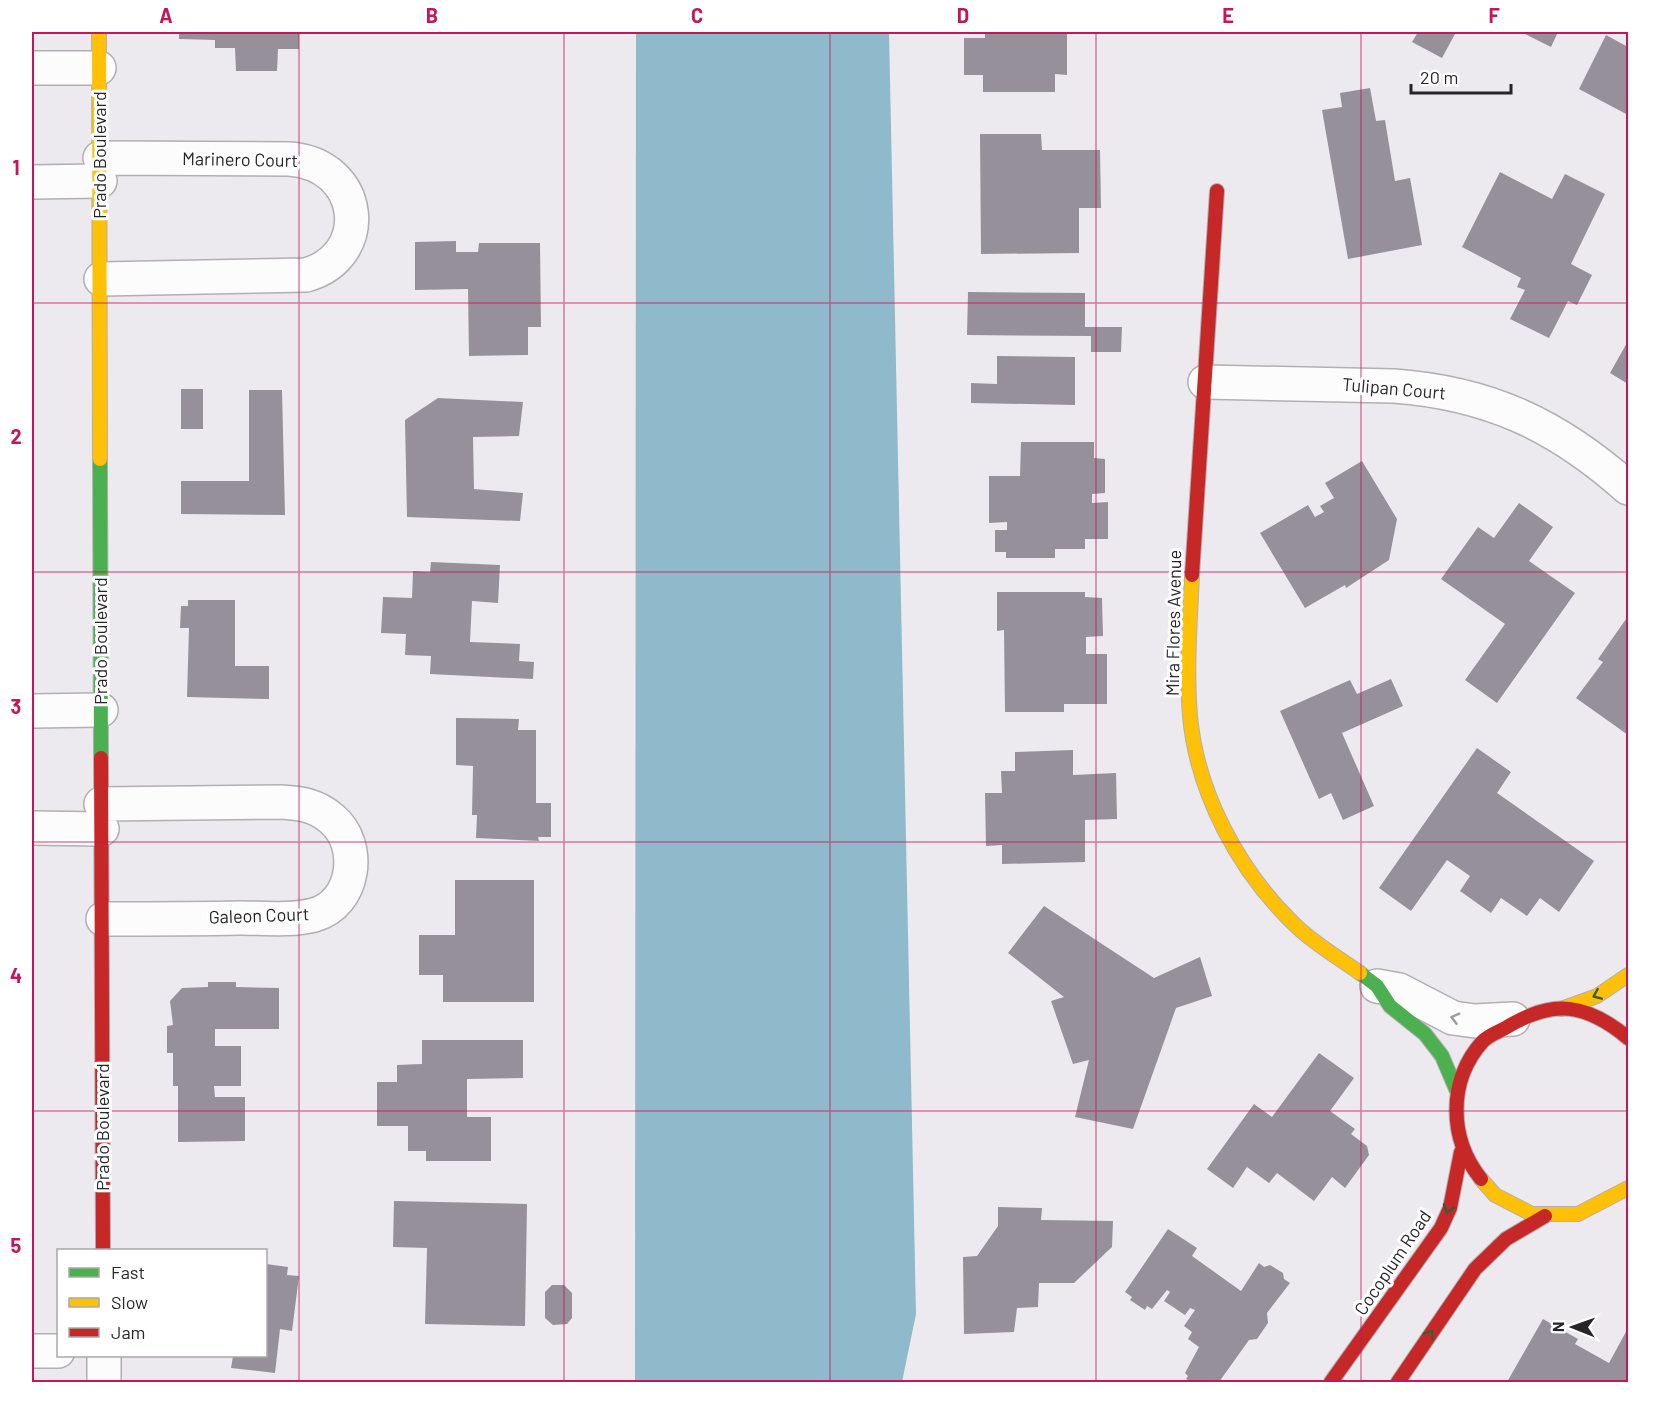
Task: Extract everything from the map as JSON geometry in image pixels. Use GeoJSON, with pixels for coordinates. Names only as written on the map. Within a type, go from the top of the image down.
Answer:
{"type":"FeatureCollection","features":[{"type":"Feature","properties":{"kind":"street","name":"Prado Boulevard"},"geometry":{"type":"LineString","coordinates":[[99,32],[103,1249]]}},
{"type":"Feature","properties":{"kind":"street"},"geometry":{"type":"LineString","coordinates":[[32,68],[99,68]]}},
{"type":"Feature","properties":{"kind":"street","name":"Marinero Court"},"geometry":{"type":"LineString","coordinates":[[32,182],[100,170],[289,159],[314,163],[337,179],[346,193],[351,220],[345,244],[338,256],[319,271],[306,275],[101,279]]}},
{"type":"Feature","properties":{"kind":"street","name":"Mira Flores Avenue"},"geometry":{"type":"LineString","coordinates":[[1217,191],[1195,510],[1189,686],[1193,738],[1203,779],[1222,825],[1240,858],[1272,903],[1296,926],[1377,986],[1390,1006],[1436,1047],[1456,1089]]}},
{"type":"Feature","properties":{"kind":"street","name":"Tulipan Court"},"geometry":{"type":"LineString","coordinates":[[1205,382],[1394,386],[1422,388],[1481,400],[1535,421],[1565,438],[1629,488]]}},
{"type":"Feature","properties":{"kind":"street"},"geometry":{"type":"LineString","coordinates":[[32,711],[101,710]]}},
{"type":"Feature","properties":{"kind":"street","name":"Galeon Court"},"geometry":{"type":"LineString","coordinates":[[32,828],[101,816],[281,802],[308,805],[333,819],[341,828],[347,841],[350,857],[346,889],[328,910],[314,915],[284,918],[103,919]]}},
{"type":"Feature","properties":{"kind":"street","name":"Cocoplum Road"},"geometry":{"type":"LineString","coordinates":[[1561,1009],[1597,996],[1629,975]]}},
{"type":"Feature","properties":{"kind":"street"},"geometry":{"type":"LineString","coordinates":[[1377,986],[1399,990],[1453,1018],[1475,1021],[1513,1019]]}},
{"type":"Feature","properties":{"kind":"street","name":"Cocoplum Road"},"geometry":{"type":"LineString","coordinates":[[1622,1199],[1577,1215],[1545,1216],[1518,1209],[1494,1196],[1475,1176],[1461,1152],[1454,1121],[1456,1089],[1468,1060],[1487,1036],[1513,1019],[1536,1011],[1561,1009],[1590,1014],[1617,1027],[1629,1038]]}},
{"type":"Feature","properties":{"kind":"street","name":"Cocoplum Road"},"geometry":{"type":"LineString","coordinates":[[1331,1383],[1441,1228],[1450,1208],[1461,1152]]}},
{"type":"Feature","properties":{"kind":"street","name":"Cocoplum Road"},"geometry":{"type":"LineString","coordinates":[[1398,1383],[1475,1269],[1506,1239],[1545,1216]]}},
{"type":"Feature","properties":{"kind":"street"},"geometry":{"type":"LineString","coordinates":[[32,1351],[57,1351]]}},
{"type":"Feature","properties":{"kind":"street"},"geometry":{"type":"LineString","coordinates":[[104,1357],[104,1383]]}},
{"type":"Feature","properties":{"kind":"water"},"geometry":{"type":"Polygon","coordinates":[[[636,32],[889,32],[916,1314],[902,1382],[635,1382],[636,32]]]}},
{"type":"Feature","properties":{"kind":"building"},"geometry":{"type":"Polygon","coordinates":[[[179,32],[299,32],[299,49],[278,49],[277,71],[236,71],[235,48],[215,48],[215,40],[179,39],[179,32]]]}},
{"type":"Feature","properties":{"kind":"building"},"geometry":{"type":"Polygon","coordinates":[[[985,32],[1067,32],[1067,75],[1055,74],[1055,92],[983,92],[983,75],[964,75],[964,38],[985,38],[985,32]]]}},
{"type":"Feature","properties":{"kind":"building"},"geometry":{"type":"Polygon","coordinates":[[[1418,32],[1456,32],[1442,58],[1412,42],[1418,32]]]}},
{"type":"Feature","properties":{"kind":"building"},"geometry":{"type":"Polygon","coordinates":[[[1521,32],[1558,32],[1551,47],[1521,32]]]}},
{"type":"Feature","properties":{"kind":"building"},"geometry":{"type":"Polygon","coordinates":[[[1606,35],[1628,47],[1628,115],[1579,89],[1606,35]]]}},
{"type":"Feature","properties":{"kind":"building"},"geometry":{"type":"Polygon","coordinates":[[[1370,88],[1376,121],[1385,120],[1395,181],[1410,178],[1422,245],[1348,259],[1322,110],[1342,107],[1340,93],[1370,88]]]}},
{"type":"Feature","properties":{"kind":"building"},"geometry":{"type":"Polygon","coordinates":[[[980,134],[1041,134],[1042,150],[1100,150],[1101,208],[1079,208],[1079,253],[981,254],[980,134]]]}},
{"type":"Feature","properties":{"kind":"building"},"geometry":{"type":"Polygon","coordinates":[[[1500,172],[1552,199],[1565,174],[1605,194],[1571,264],[1592,275],[1577,305],[1568,301],[1549,338],[1510,319],[1525,290],[1517,287],[1521,278],[1462,247],[1500,172]]]}},
{"type":"Feature","properties":{"kind":"building"},"geometry":{"type":"Polygon","coordinates":[[[456,241],[456,252],[478,252],[479,243],[540,243],[541,327],[528,327],[528,355],[469,356],[468,289],[415,290],[415,242],[456,241]]]}},
{"type":"Feature","properties":{"kind":"building"},"geometry":{"type":"Polygon","coordinates":[[[968,292],[1085,293],[1085,327],[1122,327],[1121,352],[1091,352],[1091,336],[967,335],[968,292]]]}},
{"type":"Feature","properties":{"kind":"building"},"geometry":{"type":"Polygon","coordinates":[[[1628,341],[1628,384],[1610,373],[1628,341]]]}},
{"type":"Feature","properties":{"kind":"building"},"geometry":{"type":"Polygon","coordinates":[[[997,356],[1075,357],[1075,405],[971,403],[971,383],[997,384],[997,356]]]}},
{"type":"Feature","properties":{"kind":"building"},"geometry":{"type":"Polygon","coordinates":[[[181,389],[203,389],[203,429],[181,429],[181,389]]]}},
{"type":"Feature","properties":{"kind":"building"},"geometry":{"type":"Polygon","coordinates":[[[249,390],[282,390],[285,515],[181,514],[181,481],[249,481],[249,390]]]}},
{"type":"Feature","properties":{"kind":"building"},"geometry":{"type":"Polygon","coordinates":[[[438,398],[523,402],[519,436],[473,437],[474,489],[523,493],[520,521],[407,517],[405,420],[438,398]]]}},
{"type":"Feature","properties":{"kind":"building"},"geometry":{"type":"Polygon","coordinates":[[[1021,442],[1094,442],[1094,458],[1105,459],[1105,493],[1092,494],[1092,503],[1108,502],[1108,539],[1085,539],[1085,549],[1055,549],[1055,558],[1006,558],[1006,552],[995,552],[995,530],[1007,530],[1007,522],[989,523],[989,476],[1020,476],[1021,442]]]}},
{"type":"Feature","properties":{"kind":"building"},"geometry":{"type":"Polygon","coordinates":[[[1362,461],[1397,519],[1389,560],[1346,588],[1345,585],[1305,608],[1260,533],[1308,505],[1315,517],[1324,512],[1320,506],[1334,498],[1325,483],[1362,461]]]}},
{"type":"Feature","properties":{"kind":"building"},"geometry":{"type":"Polygon","coordinates":[[[1519,503],[1553,527],[1529,561],[1575,593],[1497,703],[1465,680],[1505,624],[1441,579],[1478,527],[1494,538],[1519,503]]]}},
{"type":"Feature","properties":{"kind":"building"},"geometry":{"type":"Polygon","coordinates":[[[431,562],[500,565],[498,603],[472,601],[470,642],[520,644],[519,661],[534,662],[533,679],[430,674],[431,656],[405,655],[406,634],[381,633],[383,597],[412,598],[413,571],[430,572],[431,562]]]}},
{"type":"Feature","properties":{"kind":"building"},"geometry":{"type":"Polygon","coordinates":[[[997,592],[1085,592],[1085,597],[1102,598],[1103,636],[1086,637],[1086,654],[1107,654],[1107,704],[1064,704],[1064,712],[1005,712],[1004,630],[997,631],[997,592]]]}},
{"type":"Feature","properties":{"kind":"building"},"geometry":{"type":"Polygon","coordinates":[[[188,600],[235,600],[235,666],[269,666],[269,699],[187,697],[189,628],[180,628],[181,606],[188,606],[188,600]]]}},
{"type":"Feature","properties":{"kind":"building"},"geometry":{"type":"Polygon","coordinates":[[[1626,619],[1628,621],[1628,735],[1576,698],[1603,662],[1598,659],[1626,619]]]}},
{"type":"Feature","properties":{"kind":"building"},"geometry":{"type":"Polygon","coordinates":[[[1391,679],[1403,706],[1342,733],[1374,806],[1343,820],[1331,793],[1319,799],[1280,711],[1350,680],[1357,694],[1391,679]]]}},
{"type":"Feature","properties":{"kind":"building"},"geometry":{"type":"Polygon","coordinates":[[[456,718],[519,719],[518,730],[536,730],[536,803],[551,803],[551,837],[538,837],[539,841],[476,838],[477,815],[472,815],[473,766],[456,765],[456,718]]]}},
{"type":"Feature","properties":{"kind":"building"},"geometry":{"type":"Polygon","coordinates":[[[1477,748],[1511,772],[1497,793],[1594,861],[1559,912],[1540,898],[1527,916],[1501,898],[1491,913],[1460,891],[1470,876],[1447,860],[1411,911],[1379,888],[1477,748]]]}},
{"type":"Feature","properties":{"kind":"building"},"geometry":{"type":"Polygon","coordinates":[[[1073,750],[1073,775],[1116,773],[1117,819],[1085,820],[1085,862],[1002,864],[1002,845],[986,846],[985,793],[1002,793],[1001,771],[1015,771],[1015,752],[1073,750]]]}},
{"type":"Feature","properties":{"kind":"building"},"geometry":{"type":"Polygon","coordinates":[[[455,880],[534,880],[534,1002],[443,1002],[443,975],[419,975],[419,935],[455,935],[455,880]]]}},
{"type":"Feature","properties":{"kind":"building"},"geometry":{"type":"Polygon","coordinates":[[[1044,906],[1154,978],[1200,957],[1212,996],[1176,1008],[1133,1129],[1075,1117],[1089,1060],[1073,1064],[1051,1001],[1064,997],[1008,953],[1044,906]]]}},
{"type":"Feature","properties":{"kind":"building"},"geometry":{"type":"Polygon","coordinates":[[[208,982],[236,982],[236,987],[279,988],[279,1029],[215,1029],[215,1046],[241,1046],[241,1086],[214,1086],[215,1097],[245,1097],[245,1141],[178,1142],[178,1086],[173,1086],[173,1053],[167,1053],[167,1026],[173,1025],[170,1001],[182,988],[208,987],[208,982]]]}},
{"type":"Feature","properties":{"kind":"building"},"geometry":{"type":"Polygon","coordinates":[[[422,1040],[523,1040],[523,1078],[467,1079],[467,1117],[491,1117],[491,1161],[426,1161],[426,1151],[408,1151],[408,1126],[377,1126],[377,1082],[397,1082],[397,1065],[422,1064],[422,1040]]]}},
{"type":"Feature","properties":{"kind":"building"},"geometry":{"type":"Polygon","coordinates":[[[1319,1053],[1354,1078],[1330,1111],[1355,1129],[1351,1134],[1367,1146],[1369,1155],[1345,1188],[1332,1177],[1314,1201],[1277,1173],[1269,1183],[1247,1167],[1233,1188],[1207,1169],[1254,1104],[1272,1117],[1319,1053]]]}},
{"type":"Feature","properties":{"kind":"building"},"geometry":{"type":"Polygon","coordinates":[[[394,1201],[527,1204],[525,1326],[425,1324],[427,1248],[393,1247],[394,1201]]]}},
{"type":"Feature","properties":{"kind":"building"},"geometry":{"type":"Polygon","coordinates":[[[998,1207],[1042,1208],[1041,1220],[1113,1221],[1112,1247],[1074,1283],[1039,1283],[1038,1307],[1017,1308],[1014,1332],[964,1334],[963,1257],[977,1256],[998,1226],[998,1207]]]}},
{"type":"Feature","properties":{"kind":"building"},"geometry":{"type":"Polygon","coordinates":[[[1168,1229],[1197,1248],[1192,1256],[1241,1291],[1259,1263],[1264,1267],[1270,1265],[1283,1273],[1284,1279],[1290,1283],[1267,1313],[1268,1323],[1257,1339],[1249,1340],[1219,1382],[1192,1382],[1186,1379],[1188,1376],[1185,1373],[1199,1347],[1188,1339],[1192,1332],[1184,1326],[1195,1310],[1190,1308],[1185,1315],[1164,1301],[1170,1292],[1167,1290],[1152,1309],[1147,1306],[1145,1310],[1130,1300],[1132,1297],[1125,1292],[1168,1229]]]}},
{"type":"Feature","properties":{"kind":"building"},"geometry":{"type":"Polygon","coordinates":[[[267,1264],[288,1267],[287,1275],[299,1276],[292,1331],[280,1329],[275,1373],[231,1368],[233,1357],[267,1357],[267,1264]]]}},
{"type":"Feature","properties":{"kind":"building"},"geometry":{"type":"Polygon","coordinates":[[[552,1285],[564,1285],[572,1293],[572,1318],[567,1324],[553,1325],[545,1318],[545,1292],[552,1285]]]}},
{"type":"Feature","properties":{"kind":"building"},"geometry":{"type":"Polygon","coordinates":[[[1543,1319],[1578,1339],[1575,1344],[1609,1363],[1628,1328],[1628,1382],[1507,1382],[1543,1319]]]}},
{"type":"Feature","properties":{"kind":"traffic: fast"},"geometry":{"type":"LineString","coordinates":[[100,459],[101,758]]}},
{"type":"Feature","properties":{"kind":"traffic: fast"},"geometry":{"type":"LineString","coordinates":[[1360,973],[1377,986],[1390,1006],[1425,1034],[1442,1056],[1456,1089]]}},
{"type":"Feature","properties":{"kind":"traffic: slow"},"geometry":{"type":"LineString","coordinates":[[99,32],[100,459]]}},
{"type":"Feature","properties":{"kind":"traffic: slow"},"geometry":{"type":"LineString","coordinates":[[1192,575],[1188,663],[1190,716],[1201,774],[1211,802],[1239,855],[1274,903],[1309,938],[1360,973]]}},
{"type":"Feature","properties":{"kind":"traffic: slow"},"geometry":{"type":"LineString","coordinates":[[1561,1009],[1597,996],[1628,975]]}},
{"type":"Feature","properties":{"kind":"traffic: slow"},"geometry":{"type":"LineString","coordinates":[[1481,1179],[1495,1195],[1532,1214],[1578,1214],[1628,1188]]}},
{"type":"Feature","properties":{"kind":"traffic: jam"},"geometry":{"type":"LineString","coordinates":[[1192,575],[1217,191]]}},
{"type":"Feature","properties":{"kind":"traffic: jam"},"geometry":{"type":"LineString","coordinates":[[101,758],[103,1249]]}},
{"type":"Feature","properties":{"kind":"traffic: jam"},"geometry":{"type":"LineString","coordinates":[[1481,1179],[1470,1163],[1463,1146],[1458,1128],[1457,1110],[1458,1092],[1463,1074],[1471,1057],[1483,1041],[1524,1018],[1554,1009],[1583,1012],[1613,1026],[1628,1038]]}},
{"type":"Feature","properties":{"kind":"traffic: jam"},"geometry":{"type":"LineString","coordinates":[[1331,1382],[1441,1228],[1450,1208],[1461,1152]]}},
{"type":"Feature","properties":{"kind":"traffic: jam"},"geometry":{"type":"LineString","coordinates":[[1398,1382],[1475,1269],[1506,1239],[1545,1216]]}}]}
